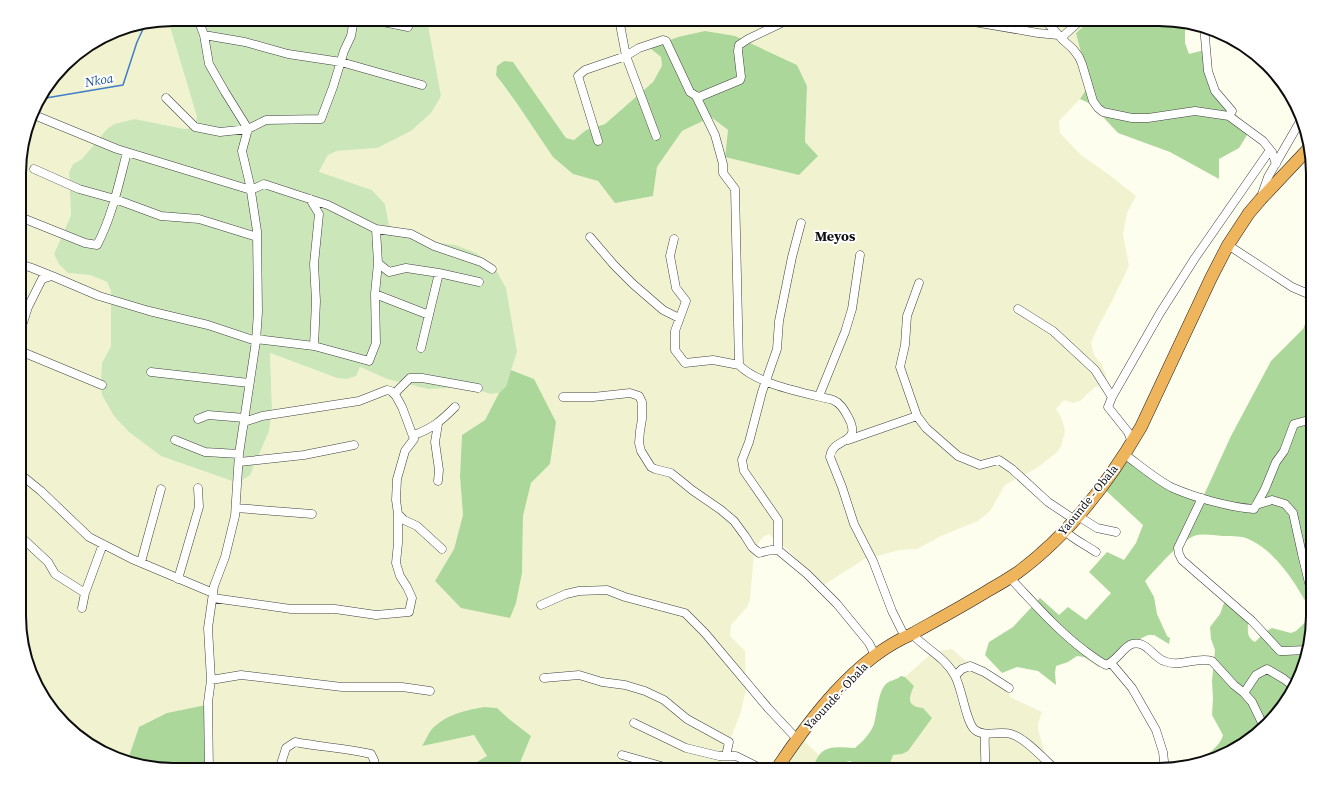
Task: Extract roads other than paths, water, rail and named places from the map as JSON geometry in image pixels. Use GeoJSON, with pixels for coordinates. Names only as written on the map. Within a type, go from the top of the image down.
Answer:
{"type":"FeatureCollection","features":[{"type":"Feature","properties":{"kind":"highway","name":"Yaounde - Obala"},"geometry":{"type":"LineString","coordinates":[[781,763],[816,713],[851,676],[875,655],[1010,578],[1024,568],[1065,531],[1101,488],[1141,427],[1228,245],[1260,199],[1305,153]]}},
{"type":"Feature","properties":{"kind":"street"},"geometry":{"type":"LineString","coordinates":[[201,26],[204,35],[209,64],[248,129],[242,151],[251,190],[257,237],[258,312],[256,340],[239,458],[235,516],[225,557],[214,586],[208,628],[211,680],[208,702],[209,763]]}},
{"type":"Feature","properties":{"kind":"street"},"geometry":{"type":"LineString","coordinates":[[166,98],[195,127],[220,132],[248,129],[266,120],[321,119],[351,36],[353,26]]}},
{"type":"Feature","properties":{"kind":"street"},"geometry":{"type":"LineString","coordinates":[[403,26],[408,27]]}},
{"type":"Feature","properties":{"kind":"street"},"geometry":{"type":"LineString","coordinates":[[620,26],[626,56],[656,136]]}},
{"type":"Feature","properties":{"kind":"street"},"geometry":{"type":"LineString","coordinates":[[696,96],[708,94],[740,80],[739,45],[748,38],[775,26]]}},
{"type":"Feature","properties":{"kind":"street"},"geometry":{"type":"LineString","coordinates":[[997,26],[1059,36],[1073,26]]}},
{"type":"Feature","properties":{"kind":"street"},"geometry":{"type":"LineString","coordinates":[[1050,26],[1079,57],[1093,101],[1098,108],[1104,112],[1132,118],[1148,118],[1195,111],[1229,116],[1263,140],[1270,150],[1276,164]]}},
{"type":"Feature","properties":{"kind":"street"},"geometry":{"type":"LineString","coordinates":[[1205,34],[1208,71],[1216,90],[1232,110],[1229,116]]}},
{"type":"Feature","properties":{"kind":"street"},"geometry":{"type":"LineString","coordinates":[[204,35],[245,42],[288,54],[341,62],[422,85]]}},
{"type":"Feature","properties":{"kind":"street"},"geometry":{"type":"LineString","coordinates":[[598,141],[578,76],[585,70],[626,56],[639,48],[663,40],[666,41],[690,92],[696,96],[715,135],[723,164],[723,173],[735,189],[739,365]]}},
{"type":"Feature","properties":{"kind":"street"},"geometry":{"type":"LineString","coordinates":[[40,117],[117,149],[251,190],[264,184],[328,205],[376,229],[411,234],[434,246],[481,262],[492,269]]}},
{"type":"Feature","properties":{"kind":"street"},"geometry":{"type":"LineString","coordinates":[[1260,199],[1268,178],[1298,125]]}},
{"type":"Feature","properties":{"kind":"street"},"geometry":{"type":"LineString","coordinates":[[1132,442],[1128,432],[1108,407],[1112,397],[1160,313],[1270,150]]}},
{"type":"Feature","properties":{"kind":"street"},"geometry":{"type":"LineString","coordinates":[[26,219],[85,243],[97,245],[103,234],[115,199],[127,152]]}},
{"type":"Feature","properties":{"kind":"street"},"geometry":{"type":"LineString","coordinates":[[34,169],[79,189],[115,199],[161,216],[199,220],[257,237]]}},
{"type":"Feature","properties":{"kind":"street"},"geometry":{"type":"LineString","coordinates":[[310,199],[319,214],[314,264],[316,301],[314,346]]}},
{"type":"Feature","properties":{"kind":"street"},"geometry":{"type":"LineString","coordinates":[[778,550],[778,520],[744,471],[742,460],[749,442],[762,392],[777,348],[779,321],[792,257],[801,223]]}},
{"type":"Feature","properties":{"kind":"street"},"geometry":{"type":"LineString","coordinates":[[26,266],[99,296],[149,311],[208,325],[256,340],[314,346],[369,361],[376,343],[375,294],[378,263],[376,229]]}},
{"type":"Feature","properties":{"kind":"street"},"geometry":{"type":"LineString","coordinates":[[590,237],[633,284],[663,310],[680,318]]}},
{"type":"Feature","properties":{"kind":"street"},"geometry":{"type":"LineString","coordinates":[[674,239],[670,256],[676,288],[686,301],[675,331],[675,350],[685,364],[713,360],[739,365],[744,370],[766,381],[840,403],[853,426],[852,436],[847,440]]}},
{"type":"Feature","properties":{"kind":"street"},"geometry":{"type":"LineString","coordinates":[[1228,245],[1292,287],[1306,293]]}},
{"type":"Feature","properties":{"kind":"street"},"geometry":{"type":"LineString","coordinates":[[819,396],[845,332],[852,309],[860,255]]}},
{"type":"Feature","properties":{"kind":"street"},"geometry":{"type":"LineString","coordinates":[[378,263],[389,272],[406,268],[439,273],[479,282]]}},
{"type":"Feature","properties":{"kind":"street"},"geometry":{"type":"LineString","coordinates":[[421,348],[439,273]]}},
{"type":"Feature","properties":{"kind":"street"},"geometry":{"type":"LineString","coordinates":[[26,303],[42,279],[52,276]]}},
{"type":"Feature","properties":{"kind":"street"},"geometry":{"type":"LineString","coordinates":[[919,283],[907,316],[905,345],[900,367],[917,416],[926,428],[958,456],[980,465],[999,460],[1012,469],[1048,502],[1097,528],[1116,532]]}},
{"type":"Feature","properties":{"kind":"street"},"geometry":{"type":"LineString","coordinates":[[375,294],[429,314]]}},
{"type":"Feature","properties":{"kind":"street"},"geometry":{"type":"LineString","coordinates":[[1018,309],[1053,330],[1096,370],[1112,397]]}},
{"type":"Feature","properties":{"kind":"street"},"geometry":{"type":"LineString","coordinates":[[26,353],[102,385]]}},
{"type":"Feature","properties":{"kind":"street"},"geometry":{"type":"LineString","coordinates":[[151,372],[249,383]]}},
{"type":"Feature","properties":{"kind":"street"},"geometry":{"type":"LineString","coordinates":[[394,394],[410,378],[422,378],[478,388]]}},
{"type":"Feature","properties":{"kind":"street"},"geometry":{"type":"LineString","coordinates":[[26,479],[89,537],[213,595],[292,609],[335,609],[376,615],[409,612],[412,598],[400,576],[396,563],[398,514],[396,500],[397,479],[405,451],[414,439],[414,435],[402,407],[391,391],[387,390],[359,401],[244,420],[208,415],[198,419]]}},
{"type":"Feature","properties":{"kind":"street"},"geometry":{"type":"LineString","coordinates":[[563,397],[593,397],[630,393],[639,396],[642,402],[642,419],[639,443],[641,452],[651,467],[671,473],[721,510],[734,521],[752,547],[759,553],[778,550],[807,574],[837,604],[869,643],[875,655]]}},
{"type":"Feature","properties":{"kind":"street"},"geometry":{"type":"LineString","coordinates":[[414,435],[426,431],[438,424],[455,407]]}},
{"type":"Feature","properties":{"kind":"street"},"geometry":{"type":"LineString","coordinates":[[917,416],[847,440],[834,448],[830,457],[854,524],[873,561],[892,611],[908,635],[943,659],[955,676],[962,692],[968,716],[974,728],[985,734],[1010,733],[1020,737],[1048,763]]}},
{"type":"Feature","properties":{"kind":"street"},"geometry":{"type":"LineString","coordinates":[[1256,506],[1276,462],[1284,451],[1294,424],[1306,421]]}},
{"type":"Feature","properties":{"kind":"street"},"geometry":{"type":"LineString","coordinates":[[438,424],[435,442],[439,470],[438,481]]}},
{"type":"Feature","properties":{"kind":"street"},"geometry":{"type":"LineString","coordinates":[[175,440],[205,452],[239,458],[304,455],[354,445]]}},
{"type":"Feature","properties":{"kind":"street"},"geometry":{"type":"LineString","coordinates":[[1124,454],[1172,488],[1202,498],[1236,508],[1254,509],[1256,506],[1272,500],[1285,504],[1293,513],[1306,570]]}},
{"type":"Feature","properties":{"kind":"street"},"geometry":{"type":"LineString","coordinates":[[178,578],[199,507],[198,488]]}},
{"type":"Feature","properties":{"kind":"street"},"geometry":{"type":"LineString","coordinates":[[141,562],[161,489]]}},
{"type":"Feature","properties":{"kind":"street"},"geometry":{"type":"LineString","coordinates":[[1202,498],[1178,548],[1182,560],[1252,621],[1280,650],[1302,650]]}},
{"type":"Feature","properties":{"kind":"street"},"geometry":{"type":"LineString","coordinates":[[236,508],[312,514]]}},
{"type":"Feature","properties":{"kind":"street"},"geometry":{"type":"LineString","coordinates":[[398,514],[404,520],[417,526],[442,549]]}},
{"type":"Feature","properties":{"kind":"street"},"geometry":{"type":"LineString","coordinates":[[1065,531],[1074,539],[1085,544],[1096,552]]}},
{"type":"Feature","properties":{"kind":"street"},"geometry":{"type":"LineString","coordinates":[[26,542],[48,562],[55,574],[85,593]]}},
{"type":"Feature","properties":{"kind":"street"},"geometry":{"type":"LineString","coordinates":[[82,608],[85,593],[103,544]]}},
{"type":"Feature","properties":{"kind":"street"},"geometry":{"type":"LineString","coordinates":[[1010,578],[1054,625],[1100,662],[1106,665],[1111,663],[1133,644],[1140,644],[1163,661],[1167,662],[1183,664],[1202,659],[1212,661],[1234,686],[1244,693],[1252,702],[1261,721]]}},
{"type":"Feature","properties":{"kind":"street"},"geometry":{"type":"LineString","coordinates":[[541,605],[572,592],[607,590],[626,597],[685,612],[705,633],[768,708],[797,739]]}},
{"type":"Feature","properties":{"kind":"street"},"geometry":{"type":"LineString","coordinates":[[1111,663],[1132,688],[1156,730],[1163,752],[1164,763]]}},
{"type":"Feature","properties":{"kind":"street"},"geometry":{"type":"LineString","coordinates":[[955,676],[962,669],[970,666],[984,672],[1009,688]]}},
{"type":"Feature","properties":{"kind":"street"},"geometry":{"type":"LineString","coordinates":[[1244,693],[1256,674],[1267,669],[1290,683]]}},
{"type":"Feature","properties":{"kind":"street"},"geometry":{"type":"LineString","coordinates":[[211,680],[241,675],[342,687],[402,687],[430,692]]}},
{"type":"Feature","properties":{"kind":"street"},"geometry":{"type":"LineString","coordinates":[[544,678],[579,675],[602,682],[625,685],[645,691],[664,700],[688,720],[729,742],[726,756]]}},
{"type":"Feature","properties":{"kind":"street"},"geometry":{"type":"LineString","coordinates":[[634,723],[686,748],[719,756],[736,756],[750,763]]}},
{"type":"Feature","properties":{"kind":"street"},"geometry":{"type":"LineString","coordinates":[[985,734],[984,745],[986,763]]}},
{"type":"Feature","properties":{"kind":"street"},"geometry":{"type":"LineString","coordinates":[[281,763],[286,748],[294,742],[354,750],[371,754],[375,763]]}},
{"type":"Feature","properties":{"kind":"street"},"geometry":{"type":"LineString","coordinates":[[622,755],[650,763]]}},
{"type":"Feature","properties":{"kind":"waterway","name":"Nkoa"},"geometry":{"type":"LineString","coordinates":[[47,98],[123,85],[137,42],[143,29]]}},
{"type":"Feature","properties":{"kind":"district","name":"Meyos"},"geometry":{"type":"Point","coordinates":[835,236]}}]}
